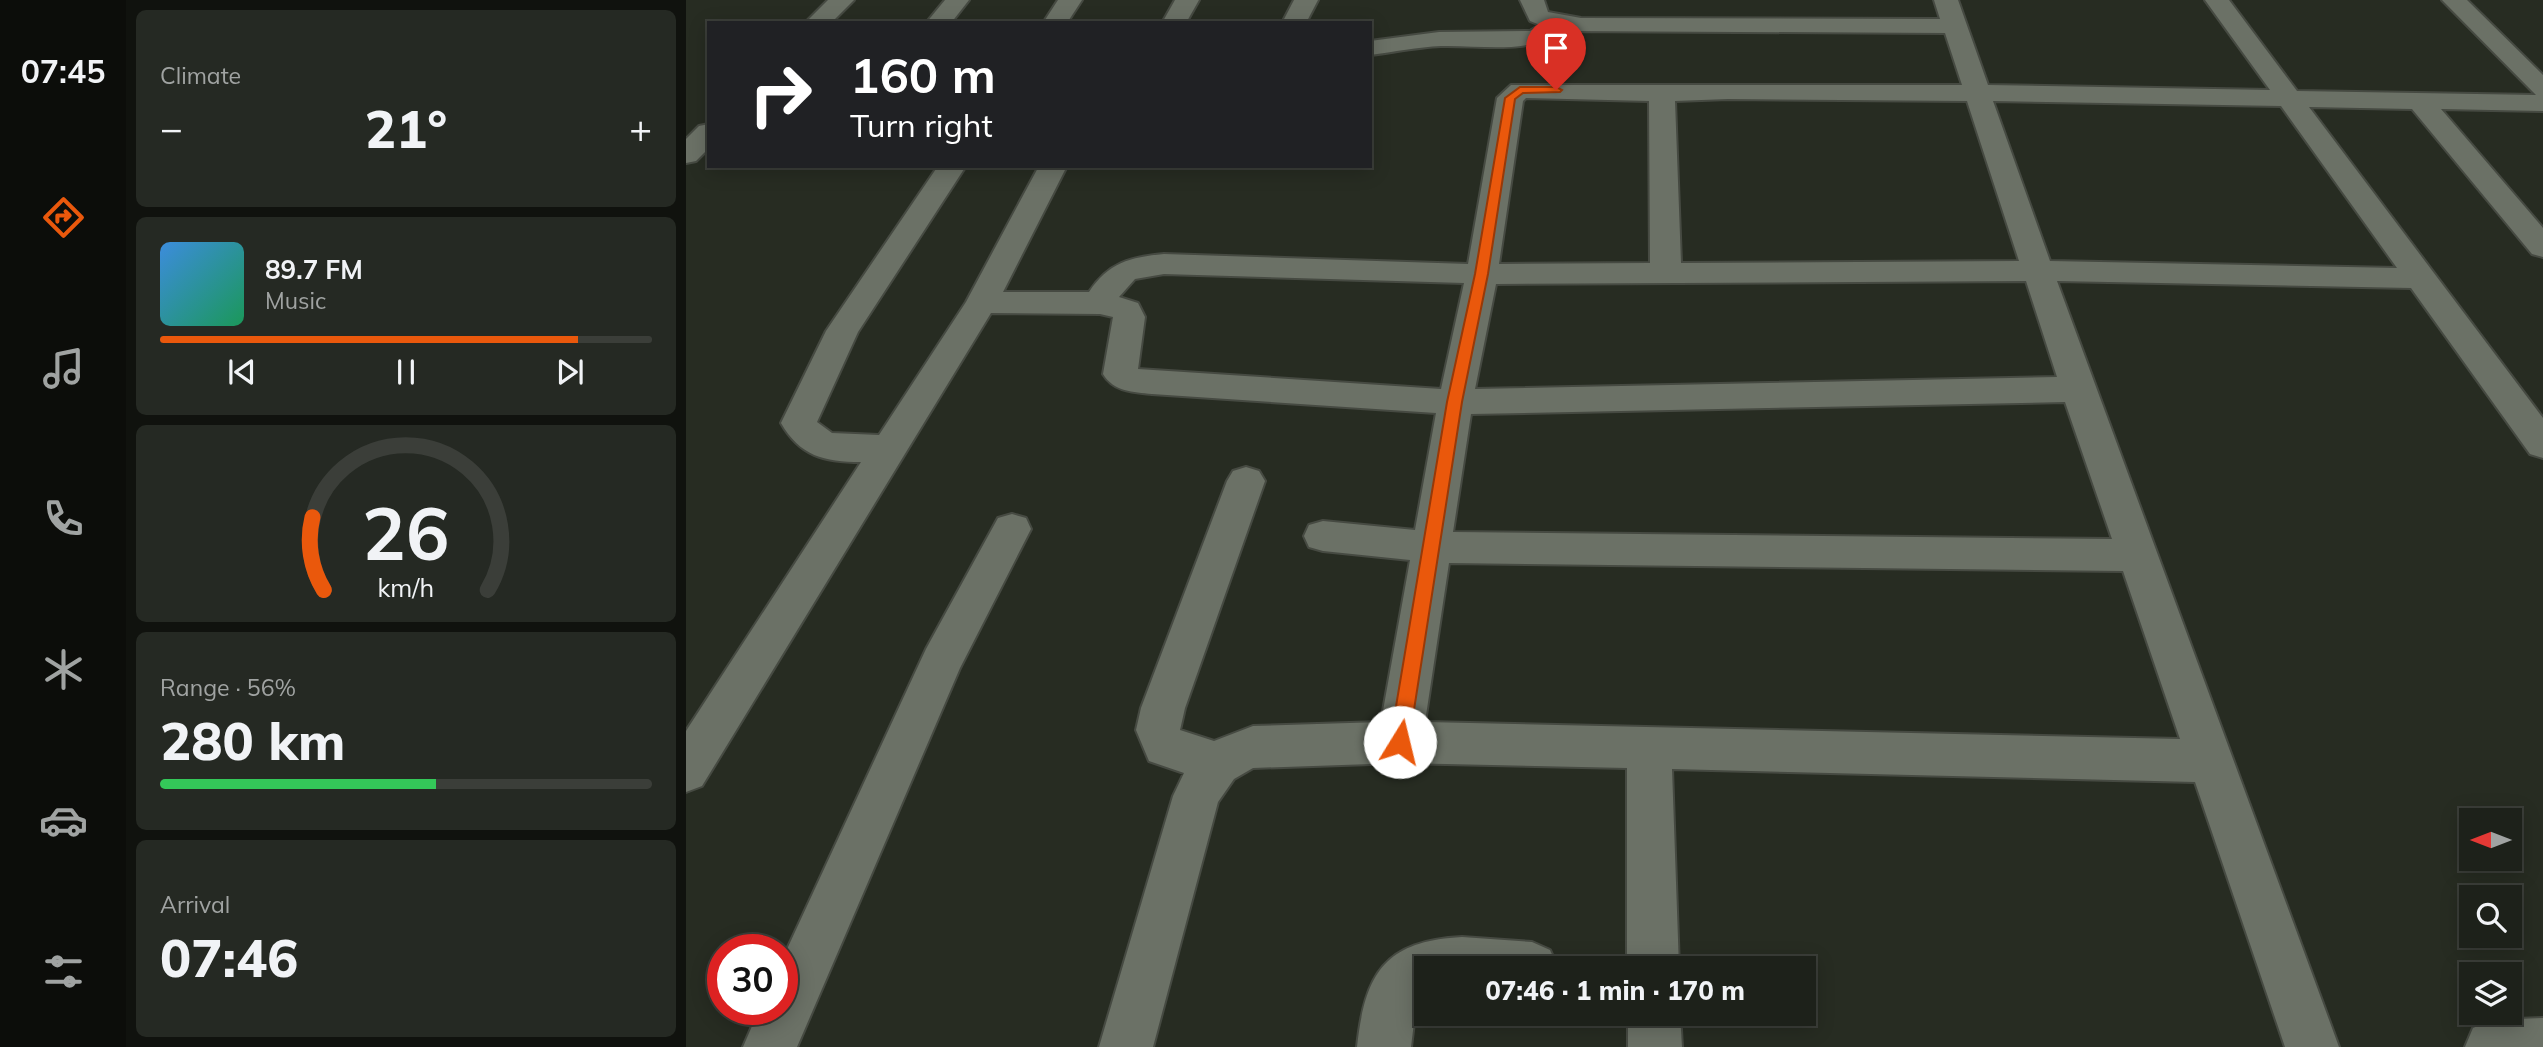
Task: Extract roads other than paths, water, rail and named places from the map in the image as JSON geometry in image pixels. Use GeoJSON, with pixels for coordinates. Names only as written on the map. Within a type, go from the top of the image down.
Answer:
{"type":"FeatureCollection","features":[{"type":"Feature","properties":{"kind":"street"},"geometry":{"type":"LineString","coordinates":[[819,21],[842,0]]}},
{"type":"Feature","properties":{"kind":"street"},"geometry":{"type":"LineString","coordinates":[[940,21],[957,0]]}},
{"type":"Feature","properties":{"kind":"street"},"geometry":{"type":"LineString","coordinates":[[1056,21],[1070,0]]}},
{"type":"Feature","properties":{"kind":"street"},"geometry":{"type":"LineString","coordinates":[[1175,21],[1187,0]]}},
{"type":"Feature","properties":{"kind":"street"},"geometry":{"type":"LineString","coordinates":[[1295,21],[1306,0]]}},
{"type":"Feature","properties":{"kind":"street"},"geometry":{"type":"LineString","coordinates":[[1532,0],[1538,16],[1559,23],[1639,25],[1951,13],[2078,389],[2312,1047]]}},
{"type":"Feature","properties":{"kind":"street"},"geometry":{"type":"LineString","coordinates":[[1639,0],[1639,25]]}},
{"type":"Feature","properties":{"kind":"street"},"geometry":{"type":"LineString","coordinates":[[2217,0],[2286,99],[2543,445]]}},
{"type":"Feature","properties":{"kind":"street"},"geometry":{"type":"LineString","coordinates":[[2454,0],[2543,89]]}},
{"type":"Feature","properties":{"kind":"street"},"geometry":{"type":"LineString","coordinates":[[1372,48],[1439,39],[1525,39],[1537,37],[1559,23]]}},
{"type":"Feature","properties":{"kind":"street"},"geometry":{"type":"LineString","coordinates":[[1400,742],[1455,402],[1482,274],[1510,98],[1514,94],[1530,89],[1662,94],[1728,91],[1980,93],[2543,103]]}},
{"type":"Feature","properties":{"kind":"street"},"geometry":{"type":"LineString","coordinates":[[1662,94],[1666,272]]}},
{"type":"Feature","properties":{"kind":"street"},"geometry":{"type":"LineString","coordinates":[[2420,101],[2543,247]]}},
{"type":"Feature","properties":{"kind":"street"},"geometry":{"type":"LineString","coordinates":[[686,155],[707,134]]}},
{"type":"Feature","properties":{"kind":"street"},"geometry":{"type":"LineString","coordinates":[[889,449],[821,446],[805,436],[799,423],[842,331],[951,168]]}},
{"type":"Feature","properties":{"kind":"street"},"geometry":{"type":"LineString","coordinates":[[686,771],[981,303],[1053,168]]}},
{"type":"Feature","properties":{"kind":"street"},"geometry":{"type":"LineString","coordinates":[[1098,304],[1110,281],[1135,266],[1189,264],[1482,274],[2037,271],[2419,278]]}},
{"type":"Feature","properties":{"kind":"street"},"geometry":{"type":"LineString","coordinates":[[981,303],[1098,304],[1127,311],[1120,374],[1130,380],[1455,402],[2078,389]]}},
{"type":"Feature","properties":{"kind":"street"},"geometry":{"type":"LineString","coordinates":[[1217,763],[1165,746],[1158,730],[1163,708],[1246,481]]}},
{"type":"Feature","properties":{"kind":"street"},"geometry":{"type":"LineString","coordinates":[[770,1047],[941,662],[1012,529]]}},
{"type":"Feature","properties":{"kind":"street"},"geometry":{"type":"LineString","coordinates":[[1323,536],[1432,547],[2136,555]]}},
{"type":"Feature","properties":{"kind":"street"},"geometry":{"type":"LineString","coordinates":[[1126,1047],[1196,796],[1217,763],[1234,751],[1253,747],[1400,742],[2211,761]]}},
{"type":"Feature","properties":{"kind":"street"},"geometry":{"type":"LineString","coordinates":[[1649,748],[1653,956]]}},
{"type":"Feature","properties":{"kind":"street"},"geometry":{"type":"LineString","coordinates":[[1384,1047],[1389,1007],[1401,981],[1414,973]]}},
{"type":"Feature","properties":{"kind":"street"},"geometry":{"type":"LineString","coordinates":[[1654,1026],[1655,1047]]}},
{"type":"Feature","properties":{"kind":"street"},"geometry":{"type":"LineString","coordinates":[[2492,1047],[2543,1045]]}}]}
